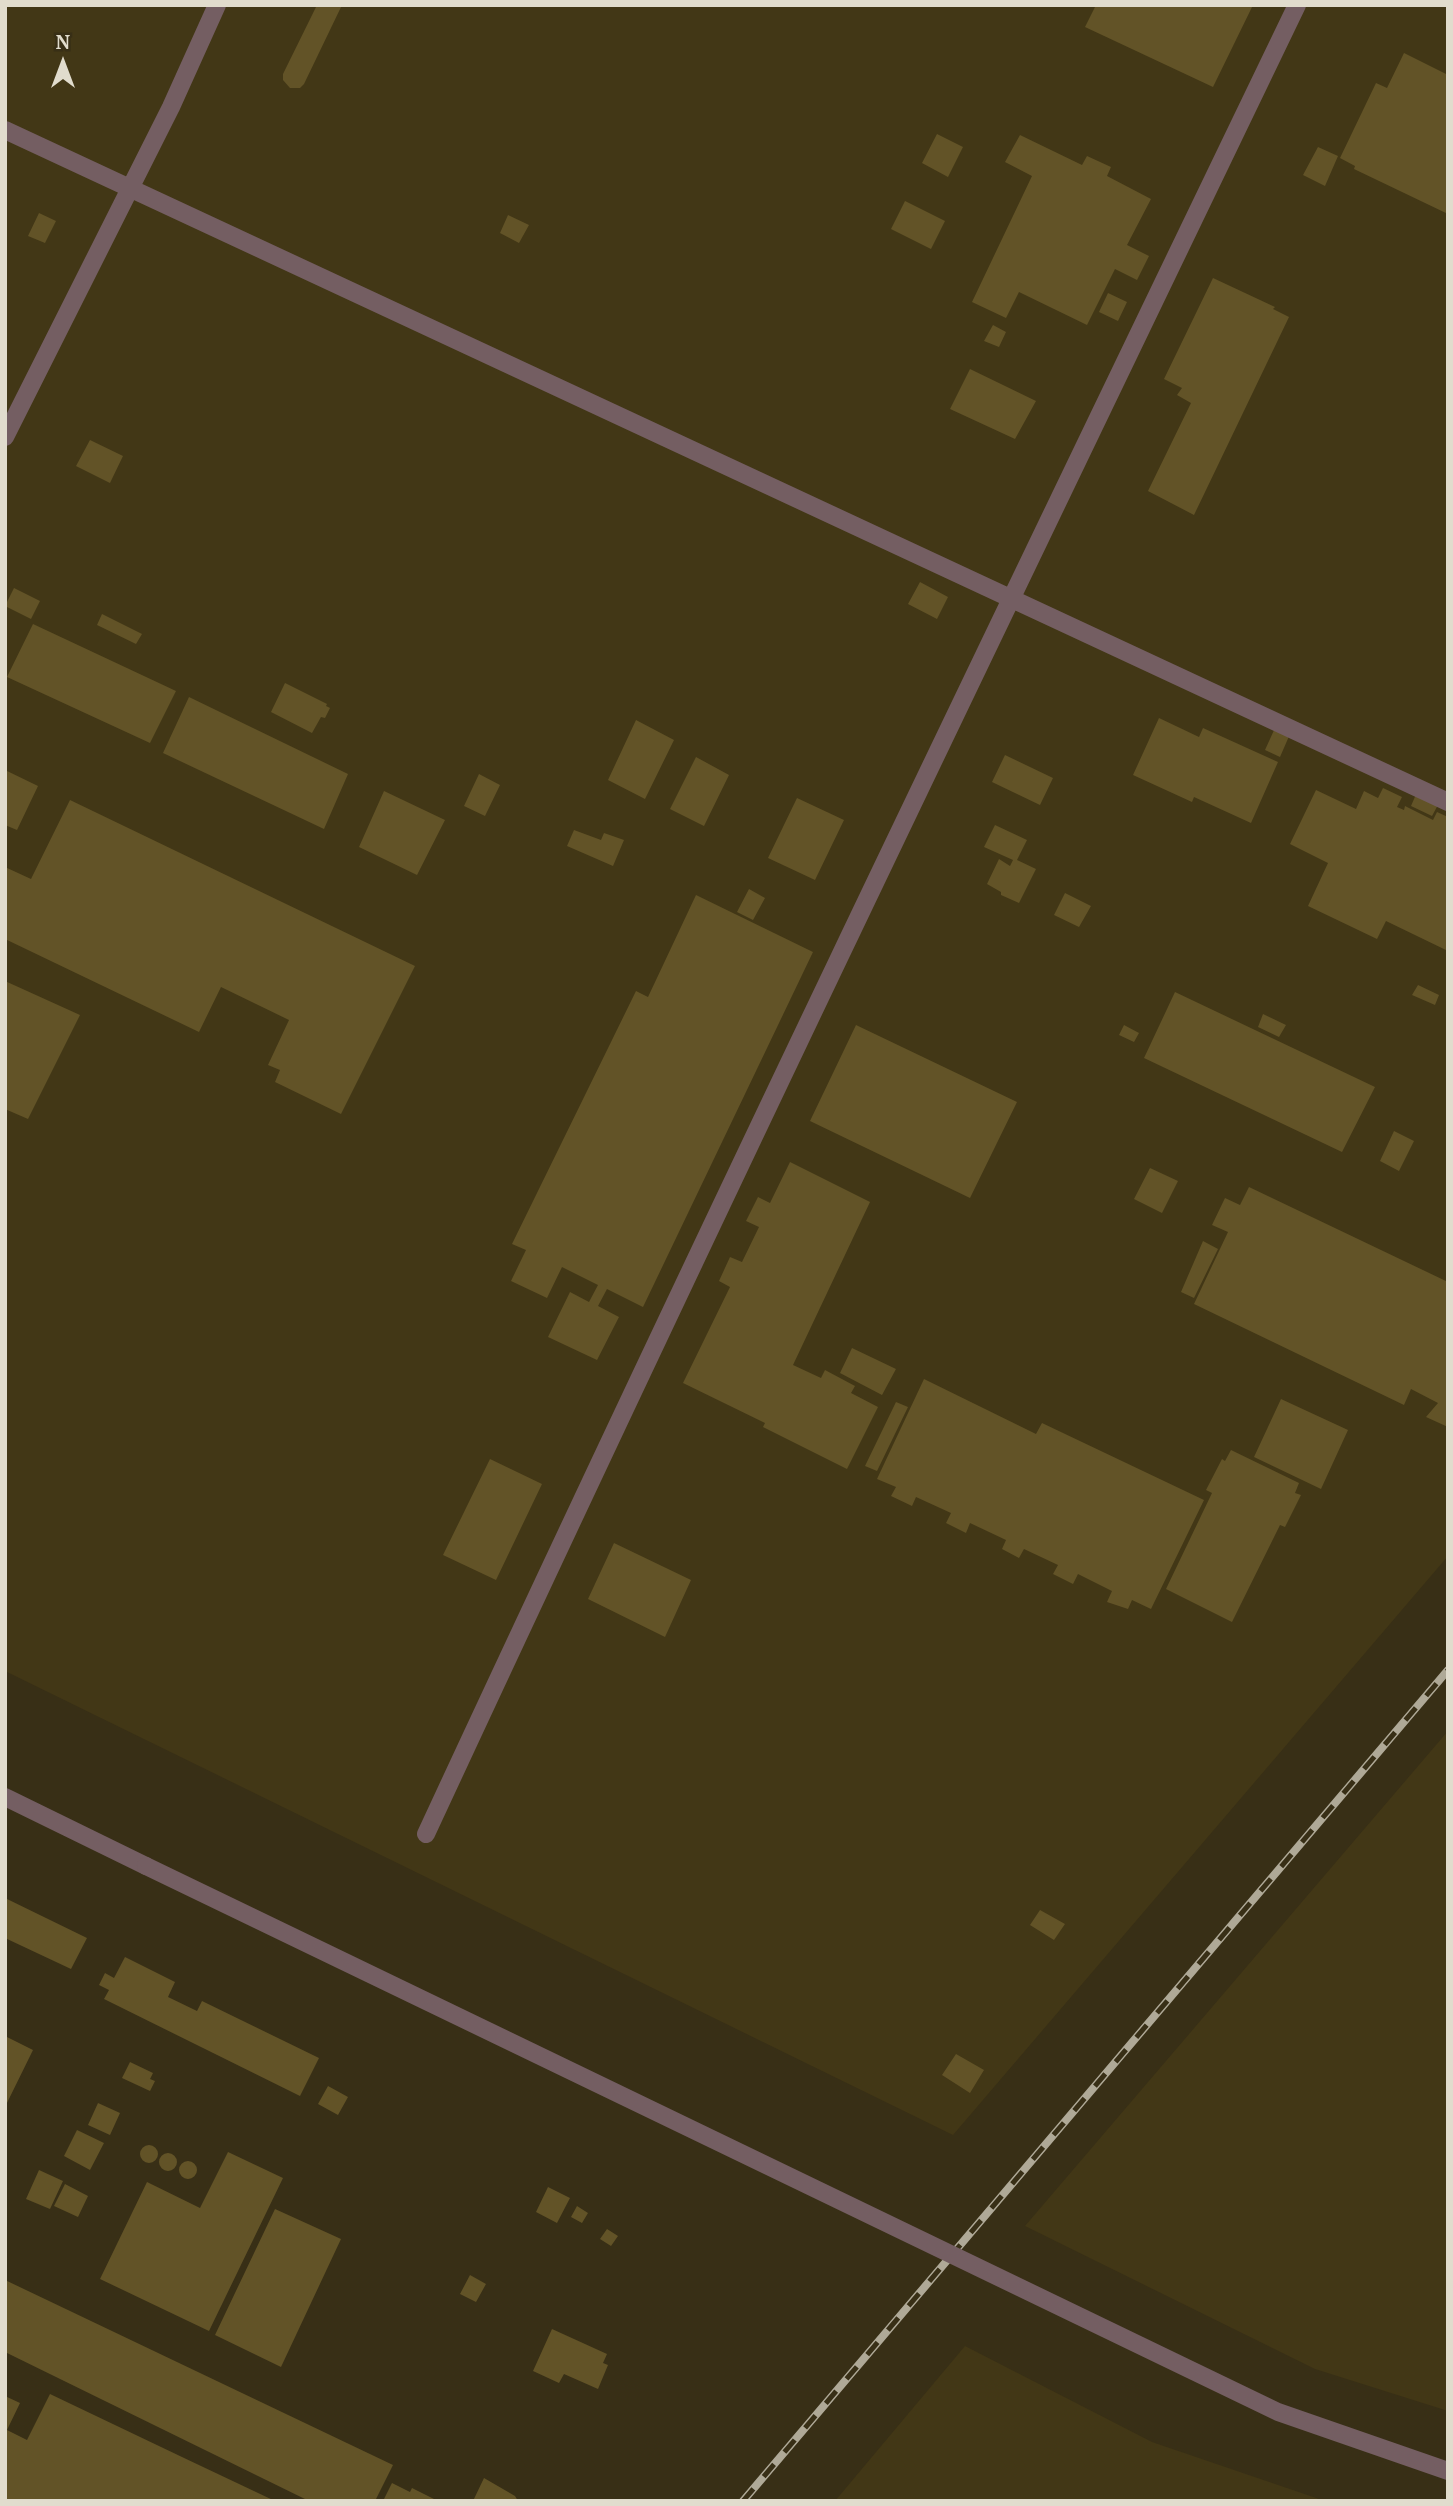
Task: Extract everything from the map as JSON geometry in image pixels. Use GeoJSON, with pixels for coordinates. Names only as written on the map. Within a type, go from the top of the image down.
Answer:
{"type":"FeatureCollection","features":[{"type":"Feature","properties":{"kind":"street"},"geometry":{"type":"LineString","coordinates":[[5,437],[171,107],[217,5]]}},
{"type":"Feature","properties":{"kind":"street"},"geometry":{"type":"LineString","coordinates":[[426,1834],[555,1555],[1297,5]]}},
{"type":"Feature","properties":{"kind":"street"},"geometry":{"type":"LineString","coordinates":[[5,130],[1448,802]]}},
{"type":"Feature","properties":{"kind":"street"},"geometry":{"type":"LineString","coordinates":[[5,1797],[1278,2412],[1448,2471]]}},
{"type":"Feature","properties":{"kind":"shaded area"},"geometry":{"type":"Polygon","coordinates":[[[5,5],[1448,5],[1448,1556],[953,2135],[5,1671],[5,5]]]}},
{"type":"Feature","properties":{"kind":"shaded area"},"geometry":{"type":"Polygon","coordinates":[[[1448,1731],[1448,2411],[1315,2369],[1025,2226],[1448,1731]]]}},
{"type":"Feature","properties":{"kind":"shaded area"},"geometry":{"type":"Polygon","coordinates":[[[965,2346],[1152,2442],[1325,2501],[835,2501],[965,2346]]]}},
{"type":"Feature","properties":{"kind":"building"},"geometry":{"type":"Polygon","coordinates":[[[317,5],[342,5],[304,84],[300,88],[290,88],[283,80],[283,74],[317,5]]]}},
{"type":"Feature","properties":{"kind":"building"},"geometry":{"type":"Polygon","coordinates":[[[1096,5],[1253,5],[1213,87],[1085,27],[1096,5]]]}},
{"type":"Feature","properties":{"kind":"building"},"geometry":{"type":"Polygon","coordinates":[[[1404,53],[1448,75],[1448,214],[1354,169],[1355,166],[1340,158],[1376,83],[1387,88],[1404,53]]]}},
{"type":"Feature","properties":{"kind":"building"},"geometry":{"type":"Polygon","coordinates":[[[937,134],[963,147],[948,177],[922,163],[937,134]]]}},
{"type":"Feature","properties":{"kind":"building"},"geometry":{"type":"Polygon","coordinates":[[[1020,135],[1082,165],[1087,156],[1111,167],[1107,176],[1151,199],[1127,245],[1149,256],[1137,280],[1115,269],[1087,325],[1019,292],[1006,318],[972,302],[1032,176],[1005,162],[1020,135]]]}},
{"type":"Feature","properties":{"kind":"building"},"geometry":{"type":"Polygon","coordinates":[[[1318,147],[1338,156],[1325,186],[1303,175],[1318,147]]]}},
{"type":"Feature","properties":{"kind":"building"},"geometry":{"type":"Polygon","coordinates":[[[905,201],[945,221],[931,249],[891,229],[905,201]]]}},
{"type":"Feature","properties":{"kind":"building"},"geometry":{"type":"Polygon","coordinates":[[[39,213],[56,221],[45,243],[28,236],[39,213]]]}},
{"type":"Feature","properties":{"kind":"building"},"geometry":{"type":"Polygon","coordinates":[[[508,215],[529,225],[519,243],[500,233],[508,215]]]}},
{"type":"Feature","properties":{"kind":"building"},"geometry":{"type":"Polygon","coordinates":[[[1213,278],[1275,307],[1273,309],[1289,317],[1194,515],[1148,491],[1191,403],[1177,395],[1182,388],[1164,379],[1213,278]]]}},
{"type":"Feature","properties":{"kind":"building"},"geometry":{"type":"Polygon","coordinates":[[[1108,293],[1127,302],[1118,321],[1099,312],[1108,293]]]}},
{"type":"Feature","properties":{"kind":"building"},"geometry":{"type":"Polygon","coordinates":[[[993,325],[1006,332],[999,347],[984,341],[993,325]]]}},
{"type":"Feature","properties":{"kind":"building"},"geometry":{"type":"Polygon","coordinates":[[[970,369],[1036,401],[1015,439],[950,409],[970,369]]]}},
{"type":"Feature","properties":{"kind":"building"},"geometry":{"type":"Polygon","coordinates":[[[90,440],[123,456],[110,483],[76,466],[90,440]]]}},
{"type":"Feature","properties":{"kind":"building"},"geometry":{"type":"Polygon","coordinates":[[[920,582],[948,597],[937,619],[908,604],[920,582]]]}},
{"type":"Feature","properties":{"kind":"building"},"geometry":{"type":"Polygon","coordinates":[[[14,588],[40,601],[31,619],[5,606],[14,588]]]}},
{"type":"Feature","properties":{"kind":"building"},"geometry":{"type":"Polygon","coordinates":[[[102,614],[142,634],[136,644],[97,625],[102,614]]]}},
{"type":"Feature","properties":{"kind":"building"},"geometry":{"type":"Polygon","coordinates":[[[33,624],[176,691],[150,743],[7,677],[33,624]]]}},
{"type":"Feature","properties":{"kind":"building"},"geometry":{"type":"Polygon","coordinates":[[[285,683],[330,708],[312,733],[271,712],[285,683]]]}},
{"type":"Feature","properties":{"kind":"building"},"geometry":{"type":"Polygon","coordinates":[[[189,697],[348,774],[324,829],[163,753],[189,697]]]}},
{"type":"Feature","properties":{"kind":"building"},"geometry":{"type":"Polygon","coordinates":[[[1159,718],[1199,737],[1203,728],[1278,762],[1251,823],[1194,797],[1192,802],[1133,775],[1159,718]]]}},
{"type":"Feature","properties":{"kind":"building"},"geometry":{"type":"Polygon","coordinates":[[[636,720],[674,740],[645,799],[608,780],[636,720]]]}},
{"type":"Feature","properties":{"kind":"building"},"geometry":{"type":"Polygon","coordinates":[[[1275,728],[1290,734],[1280,757],[1265,750],[1275,728]]]}},
{"type":"Feature","properties":{"kind":"building"},"geometry":{"type":"Polygon","coordinates":[[[1005,755],[1053,778],[1040,805],[992,782],[1005,755]]]}},
{"type":"Feature","properties":{"kind":"building"},"geometry":{"type":"Polygon","coordinates":[[[696,757],[729,775],[704,826],[670,809],[696,757]]]}},
{"type":"Feature","properties":{"kind":"building"},"geometry":{"type":"Polygon","coordinates":[[[5,770],[38,786],[17,830],[5,825],[5,770]]]}},
{"type":"Feature","properties":{"kind":"building"},"geometry":{"type":"Polygon","coordinates":[[[479,774],[500,785],[485,816],[464,806],[479,774]]]}},
{"type":"Feature","properties":{"kind":"building"},"geometry":{"type":"Polygon","coordinates":[[[1383,788],[1402,797],[1397,807],[1404,810],[1405,806],[1433,820],[1437,812],[1448,817],[1448,951],[1386,921],[1377,939],[1308,906],[1328,863],[1290,844],[1316,790],[1356,809],[1364,791],[1378,798],[1383,788]]]}},
{"type":"Feature","properties":{"kind":"building"},"geometry":{"type":"Polygon","coordinates":[[[384,791],[445,820],[417,875],[359,847],[384,791]]]}},
{"type":"Feature","properties":{"kind":"building"},"geometry":{"type":"Polygon","coordinates":[[[1417,792],[1439,803],[1432,816],[1411,806],[1417,792]]]}},
{"type":"Feature","properties":{"kind":"building"},"geometry":{"type":"Polygon","coordinates":[[[797,798],[844,820],[815,880],[768,858],[797,798]]]}},
{"type":"Feature","properties":{"kind":"building"},"geometry":{"type":"Polygon","coordinates":[[[70,800],[415,966],[341,1114],[275,1082],[280,1070],[268,1065],[289,1020],[221,987],[199,1032],[5,939],[5,867],[31,879],[70,800]]]}},
{"type":"Feature","properties":{"kind":"building"},"geometry":{"type":"Polygon","coordinates":[[[995,825],[1027,840],[1017,860],[1036,869],[1019,903],[1001,895],[1001,892],[987,884],[999,859],[1010,866],[1013,860],[984,847],[995,825]]]}},
{"type":"Feature","properties":{"kind":"building"},"geometry":{"type":"Polygon","coordinates":[[[574,830],[601,840],[604,833],[624,840],[613,866],[567,846],[574,830]]]}},
{"type":"Feature","properties":{"kind":"building"},"geometry":{"type":"Polygon","coordinates":[[[749,889],[765,898],[753,920],[737,912],[749,889]]]}},
{"type":"Feature","properties":{"kind":"building"},"geometry":{"type":"Polygon","coordinates":[[[1065,893],[1091,906],[1079,927],[1054,915],[1065,893]]]}},
{"type":"Feature","properties":{"kind":"building"},"geometry":{"type":"Polygon","coordinates":[[[696,895],[813,952],[643,1307],[607,1289],[598,1306],[619,1317],[597,1360],[548,1337],[570,1292],[589,1302],[598,1285],[562,1267],[547,1298],[511,1281],[526,1250],[512,1244],[636,991],[648,997],[696,895]]]}},
{"type":"Feature","properties":{"kind":"building"},"geometry":{"type":"Polygon","coordinates":[[[5,981],[80,1015],[28,1119],[5,1109],[5,981]]]}},
{"type":"Feature","properties":{"kind":"building"},"geometry":{"type":"Polygon","coordinates":[[[1418,985],[1439,995],[1435,1005],[1412,995],[1418,985]]]}},
{"type":"Feature","properties":{"kind":"building"},"geometry":{"type":"Polygon","coordinates":[[[1175,992],[1375,1087],[1342,1152],[1144,1058],[1175,992]]]}},
{"type":"Feature","properties":{"kind":"building"},"geometry":{"type":"Polygon","coordinates":[[[1263,1014],[1286,1025],[1279,1037],[1258,1027],[1263,1014]]]}},
{"type":"Feature","properties":{"kind":"building"},"geometry":{"type":"Polygon","coordinates":[[[856,1025],[1017,1102],[970,1198],[810,1121],[856,1025]]]}},
{"type":"Feature","properties":{"kind":"building"},"geometry":{"type":"Polygon","coordinates":[[[1124,1025],[1139,1033],[1134,1042],[1119,1035],[1124,1025]]]}},
{"type":"Feature","properties":{"kind":"building"},"geometry":{"type":"Polygon","coordinates":[[[1394,1131],[1414,1141],[1399,1171],[1380,1161],[1394,1131]]]}},
{"type":"Feature","properties":{"kind":"building"},"geometry":{"type":"Polygon","coordinates":[[[790,1162],[870,1202],[793,1365],[821,1378],[825,1370],[855,1386],[851,1393],[878,1407],[847,1469],[763,1427],[765,1423],[683,1383],[730,1287],[719,1281],[730,1257],[742,1262],[759,1227],[746,1221],[758,1197],[770,1203],[790,1162]]]}},
{"type":"Feature","properties":{"kind":"building"},"geometry":{"type":"Polygon","coordinates":[[[1150,1168],[1178,1181],[1162,1213],[1134,1199],[1150,1168]]]}},
{"type":"Feature","properties":{"kind":"building"},"geometry":{"type":"Polygon","coordinates":[[[1249,1187],[1448,1282],[1448,1427],[1426,1417],[1438,1403],[1411,1389],[1404,1405],[1194,1304],[1228,1232],[1212,1225],[1225,1198],[1240,1205],[1249,1187]]]}},
{"type":"Feature","properties":{"kind":"building"},"geometry":{"type":"Polygon","coordinates":[[[1203,1241],[1218,1249],[1194,1298],[1181,1292],[1203,1241]]]}},
{"type":"Feature","properties":{"kind":"building"},"geometry":{"type":"Polygon","coordinates":[[[852,1348],[896,1369],[882,1395],[840,1373],[852,1348]]]}},
{"type":"Feature","properties":{"kind":"building"},"geometry":{"type":"Polygon","coordinates":[[[924,1379],[1036,1434],[1042,1423],[1204,1500],[1151,1609],[1132,1600],[1128,1609],[1107,1602],[1112,1591],[1078,1574],[1073,1584],[1053,1574],[1058,1565],[1024,1549],[1019,1558],[1002,1549],[1006,1540],[970,1523],[966,1533],[946,1523],[951,1513],[916,1497],[912,1506],[891,1496],[896,1487],[877,1479],[924,1379]]]}},
{"type":"Feature","properties":{"kind":"building"},"geometry":{"type":"Polygon","coordinates":[[[1281,1399],[1348,1430],[1321,1489],[1254,1457],[1281,1399]]]}},
{"type":"Feature","properties":{"kind":"building"},"geometry":{"type":"Polygon","coordinates":[[[896,1402],[908,1407],[877,1471],[865,1466],[896,1402]]]}},
{"type":"Feature","properties":{"kind":"building"},"geometry":{"type":"Polygon","coordinates":[[[1231,1450],[1299,1483],[1295,1493],[1301,1495],[1285,1527],[1280,1525],[1232,1622],[1166,1589],[1212,1493],[1206,1490],[1222,1459],[1225,1461],[1231,1450]]]}},
{"type":"Feature","properties":{"kind":"building"},"geometry":{"type":"Polygon","coordinates":[[[490,1459],[542,1484],[496,1580],[443,1555],[490,1459]]]}},
{"type":"Feature","properties":{"kind":"building"},"geometry":{"type":"Polygon","coordinates":[[[614,1543],[691,1580],[665,1637],[588,1599],[614,1543]]]}},
{"type":"Feature","properties":{"kind":"building"},"geometry":{"type":"Polygon","coordinates":[[[5,1898],[87,1938],[71,1969],[5,1938],[5,1898]]]}},
{"type":"Feature","properties":{"kind":"building"},"geometry":{"type":"Polygon","coordinates":[[[1040,1910],[1065,1924],[1054,1940],[1030,1925],[1040,1910]]]}},
{"type":"Feature","properties":{"kind":"building"},"geometry":{"type":"Polygon","coordinates":[[[125,1957],[175,1982],[168,1997],[197,2011],[202,2001],[319,2058],[300,2096],[104,1999],[109,1990],[99,1985],[105,1973],[114,1978],[125,1957]]]}},
{"type":"Feature","properties":{"kind":"building"},"geometry":{"type":"Polygon","coordinates":[[[5,2036],[33,2050],[5,2107],[5,2036]]]}},
{"type":"Feature","properties":{"kind":"building"},"geometry":{"type":"Polygon","coordinates":[[[956,2054],[984,2070],[970,2093],[942,2075],[956,2054]]]}},
{"type":"Feature","properties":{"kind":"building"},"geometry":{"type":"Polygon","coordinates":[[[130,2062],[153,2073],[150,2079],[155,2081],[150,2091],[122,2078],[130,2062]]]}},
{"type":"Feature","properties":{"kind":"building"},"geometry":{"type":"Polygon","coordinates":[[[328,2086],[348,2097],[338,2115],[318,2104],[328,2086]]]}},
{"type":"Feature","properties":{"kind":"building"},"geometry":{"type":"Polygon","coordinates":[[[98,2103],[120,2113],[110,2135],[88,2125],[98,2103]]]}},
{"type":"Feature","properties":{"kind":"building"},"geometry":{"type":"Polygon","coordinates":[[[77,2130],[104,2143],[90,2170],[64,2156],[77,2130]]]}},
{"type":"Feature","properties":{"kind":"building"},"geometry":{"type":"Polygon","coordinates":[[[149,2145],[155,2148],[158,2154],[155,2160],[149,2163],[143,2160],[140,2154],[143,2148],[149,2145]]]}},
{"type":"Feature","properties":{"kind":"building"},"geometry":{"type":"Polygon","coordinates":[[[228,2152],[283,2178],[209,2331],[100,2279],[147,2182],[200,2208],[228,2152]]]}},
{"type":"Feature","properties":{"kind":"building"},"geometry":{"type":"Polygon","coordinates":[[[168,2153],[174,2156],[177,2162],[174,2168],[168,2171],[162,2168],[159,2162],[162,2156],[168,2153]]]}},
{"type":"Feature","properties":{"kind":"building"},"geometry":{"type":"Polygon","coordinates":[[[188,2161],[194,2164],[197,2170],[194,2176],[188,2179],[182,2176],[179,2170],[182,2164],[188,2161]]]}},
{"type":"Feature","properties":{"kind":"building"},"geometry":{"type":"Polygon","coordinates":[[[39,2170],[63,2181],[50,2209],[26,2199],[39,2170]]]}},
{"type":"Feature","properties":{"kind":"building"},"geometry":{"type":"Polygon","coordinates":[[[65,2184],[88,2196],[78,2217],[54,2206],[65,2184]]]}},
{"type":"Feature","properties":{"kind":"building"},"geometry":{"type":"Polygon","coordinates":[[[548,2187],[570,2198],[557,2223],[536,2212],[548,2187]]]}},
{"type":"Feature","properties":{"kind":"building"},"geometry":{"type":"Polygon","coordinates":[[[577,2206],[588,2213],[582,2223],[571,2217],[577,2206]]]}},
{"type":"Feature","properties":{"kind":"building"},"geometry":{"type":"Polygon","coordinates":[[[275,2209],[341,2239],[281,2367],[215,2335],[275,2209]]]}},
{"type":"Feature","properties":{"kind":"building"},"geometry":{"type":"Polygon","coordinates":[[[607,2229],[618,2236],[611,2246],[600,2239],[607,2229]]]}},
{"type":"Feature","properties":{"kind":"building"},"geometry":{"type":"Polygon","coordinates":[[[470,2275],[486,2284],[476,2302],[460,2294],[470,2275]]]}},
{"type":"Feature","properties":{"kind":"building"},"geometry":{"type":"Polygon","coordinates":[[[5,2280],[393,2465],[375,2501],[309,2501],[5,2352],[5,2280]]]}},
{"type":"Feature","properties":{"kind":"building"},"geometry":{"type":"Polygon","coordinates":[[[552,2329],[607,2354],[603,2363],[608,2365],[598,2389],[564,2374],[559,2383],[533,2371],[552,2329]]]}},
{"type":"Feature","properties":{"kind":"building"},"geometry":{"type":"Polygon","coordinates":[[[50,2394],[275,2501],[5,2501],[5,2396],[20,2403],[7,2430],[27,2440],[50,2394]]]}},
{"type":"Feature","properties":{"kind":"building"},"geometry":{"type":"Polygon","coordinates":[[[484,2478],[515,2496],[518,2501],[473,2501],[484,2478]]]}},
{"type":"Feature","properties":{"kind":"building"},"geometry":{"type":"Polygon","coordinates":[[[392,2483],[410,2492],[412,2488],[438,2501],[383,2501],[392,2483]]]}},
{"type":"Feature","properties":{"kind":"railway"},"geometry":{"type":"LineString","coordinates":[[743,2501],[1448,1670]]}}]}
